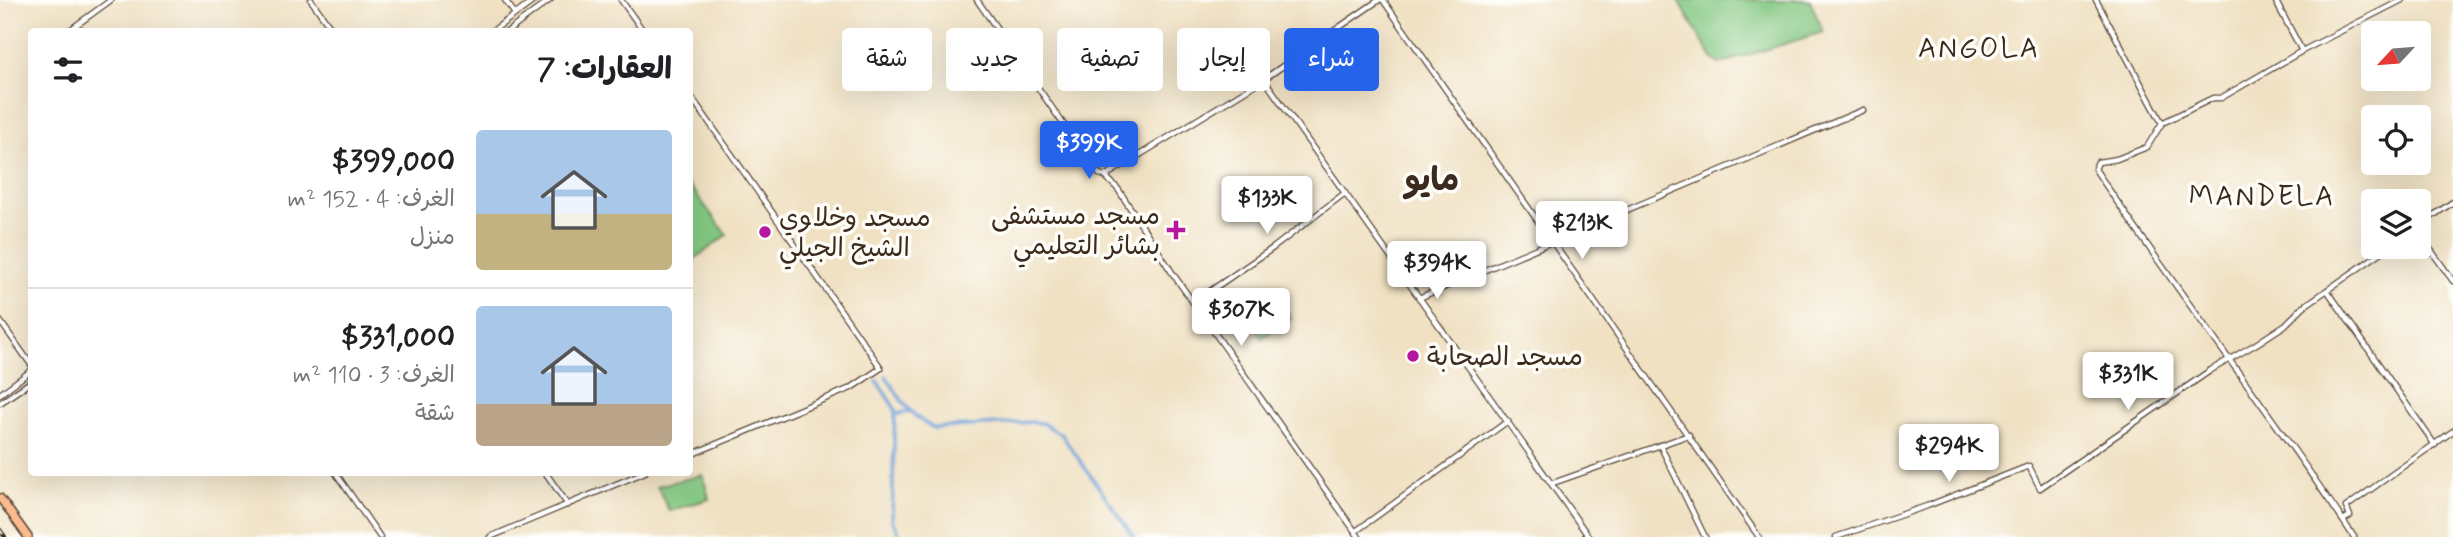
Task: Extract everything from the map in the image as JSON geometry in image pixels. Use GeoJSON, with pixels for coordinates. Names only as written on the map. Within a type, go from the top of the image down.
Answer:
{"type":"FeatureCollection","features":[{"type":"Feature","properties":{"kind":"highway"},"geometry":{"type":"LineString","coordinates":[[0,498],[25,537]]}},
{"type":"Feature","properties":{"kind":"highway"},"geometry":{"type":"LineString","coordinates":[[0,505],[25,537]]}},
{"type":"Feature","properties":{"kind":"street"},"geometry":{"type":"LineString","coordinates":[[72,28],[111,0]]}},
{"type":"Feature","properties":{"kind":"street"},"geometry":{"type":"LineString","coordinates":[[312,0],[331,28]]}},
{"type":"Feature","properties":{"kind":"street"},"geometry":{"type":"LineString","coordinates":[[505,0],[515,14]]}},
{"type":"Feature","properties":{"kind":"street"},"geometry":{"type":"LineString","coordinates":[[496,28],[535,0]]}},
{"type":"Feature","properties":{"kind":"street"},"geometry":{"type":"LineString","coordinates":[[512,28],[550,0]]}},
{"type":"Feature","properties":{"kind":"street"},"geometry":{"type":"LineString","coordinates":[[621,0],[641,28]]}},
{"type":"Feature","properties":{"kind":"street"},"geometry":{"type":"LineString","coordinates":[[977,0],[1087,158],[1118,190],[1359,537]]}},
{"type":"Feature","properties":{"kind":"street"},"geometry":{"type":"LineString","coordinates":[[1270,75],[1381,0],[1759,537]]}},
{"type":"Feature","properties":{"kind":"street"},"geometry":{"type":"LineString","coordinates":[[2096,0],[2162,123]]}},
{"type":"Feature","properties":{"kind":"street"},"geometry":{"type":"LineString","coordinates":[[2275,0],[2302,51]]}},
{"type":"Feature","properties":{"kind":"street"},"geometry":{"type":"LineString","coordinates":[[2384,0],[2388,7]]}},
{"type":"Feature","properties":{"kind":"street"},"geometry":{"type":"LineString","coordinates":[[2354,537],[2095,169],[2098,162],[2117,159],[2147,147],[2162,123],[2213,98],[2221,99],[2302,51],[2402,0]]}},
{"type":"Feature","properties":{"kind":"street"},"geometry":{"type":"LineString","coordinates":[[1270,87],[1589,537]]}},
{"type":"Feature","properties":{"kind":"street"},"geometry":{"type":"LineString","coordinates":[[1105,176],[1244,91]]}},
{"type":"Feature","properties":{"kind":"street"},"geometry":{"type":"LineString","coordinates":[[693,99],[881,368],[851,388],[693,454]]}},
{"type":"Feature","properties":{"kind":"street"},"geometry":{"type":"LineString","coordinates":[[1419,298],[1863,110]]}},
{"type":"Feature","properties":{"kind":"street"},"geometry":{"type":"LineString","coordinates":[[1194,302],[1273,248],[1345,193]]}},
{"type":"Feature","properties":{"kind":"street"},"geometry":{"type":"LineString","coordinates":[[2431,217],[2453,202]]}},
{"type":"Feature","properties":{"kind":"street"},"geometry":{"type":"LineString","coordinates":[[2431,250],[2453,281]]}},
{"type":"Feature","properties":{"kind":"street"},"geometry":{"type":"LineString","coordinates":[[1836,537],[1927,506],[2029,466],[2040,488],[2196,379],[2285,325],[2304,306],[2372,259]]}},
{"type":"Feature","properties":{"kind":"street"},"geometry":{"type":"LineString","coordinates":[[2327,290],[2435,445]]}},
{"type":"Feature","properties":{"kind":"street"},"geometry":{"type":"LineString","coordinates":[[0,321],[28,362]]}},
{"type":"Feature","properties":{"kind":"street"},"geometry":{"type":"LineString","coordinates":[[0,394],[28,371]]}},
{"type":"Feature","properties":{"kind":"street"},"geometry":{"type":"LineString","coordinates":[[0,403],[28,384]]}},
{"type":"Feature","properties":{"kind":"street"},"geometry":{"type":"LineString","coordinates":[[1355,531],[1508,422]]}},
{"type":"Feature","properties":{"kind":"street"},"geometry":{"type":"LineString","coordinates":[[2343,520],[2350,516],[2346,507],[2453,432]]}},
{"type":"Feature","properties":{"kind":"street"},"geometry":{"type":"LineString","coordinates":[[1553,483],[1689,436]]}},
{"type":"Feature","properties":{"kind":"street"},"geometry":{"type":"LineString","coordinates":[[1660,445],[1704,537]]}},
{"type":"Feature","properties":{"kind":"street"},"geometry":{"type":"LineString","coordinates":[[338,476],[380,537]]}},
{"type":"Feature","properties":{"kind":"street"},"geometry":{"type":"LineString","coordinates":[[548,476],[568,505]]}},
{"type":"Feature","properties":{"kind":"street"},"geometry":{"type":"LineString","coordinates":[[491,537],[636,476]]}},
{"type":"Feature","properties":{"kind":"green space"},"geometry":{"type":"Polygon","coordinates":[[[1678,0],[1810,0],[1823,32],[1719,64],[1712,58],[1678,0]]]}},
{"type":"Feature","properties":{"kind":"green space"},"geometry":{"type":"Polygon","coordinates":[[[693,190],[727,235],[693,260],[693,190]]]}},
{"type":"Feature","properties":{"kind":"green space"},"geometry":{"type":"Polygon","coordinates":[[[1280,302],[1291,318],[1262,338],[1251,322],[1280,302]]]}},
{"type":"Feature","properties":{"kind":"green space"},"geometry":{"type":"Polygon","coordinates":[[[703,475],[709,499],[669,511],[657,486],[703,475]]]}},
{"type":"Feature","properties":{"kind":"waterway"},"geometry":{"type":"LineString","coordinates":[[886,376],[912,412],[934,428],[1033,422],[1042,423],[1061,434],[1134,537]]}},
{"type":"Feature","properties":{"kind":"waterway"},"geometry":{"type":"LineString","coordinates":[[877,381],[895,409],[892,520],[901,537]]}},
{"type":"Feature","properties":{"kind":"waterway"},"geometry":{"type":"LineString","coordinates":[[895,415],[909,411]]}},
{"type":"Feature","properties":{"kind":"railway"},"geometry":{"type":"LineString","coordinates":[[0,530],[5,537]]}},
{"type":"Feature","properties":{"kind":"place","name":"مسجد مستشفى بشائر التعليمي"},"geometry":{"type":"Point","coordinates":[1176,230]}},
{"type":"Feature","properties":{"kind":"place","name":"مسجد وخلاوي الشيخ الجيلي"},"geometry":{"type":"Point","coordinates":[765,232]}},
{"type":"Feature","properties":{"kind":"place","name":"مسجد الصحابة"},"geometry":{"type":"Point","coordinates":[1413,356]}},
{"type":"Feature","properties":{"kind":"district","name":"ANGOLA"},"geometry":{"type":"Point","coordinates":[1979,47]}},
{"type":"Feature","properties":{"kind":"district","name":"مايو"},"geometry":{"type":"Point","coordinates":[1432,178]}},
{"type":"Feature","properties":{"kind":"district","name":"MANDELA"},"geometry":{"type":"Point","coordinates":[2262,195]}}]}
